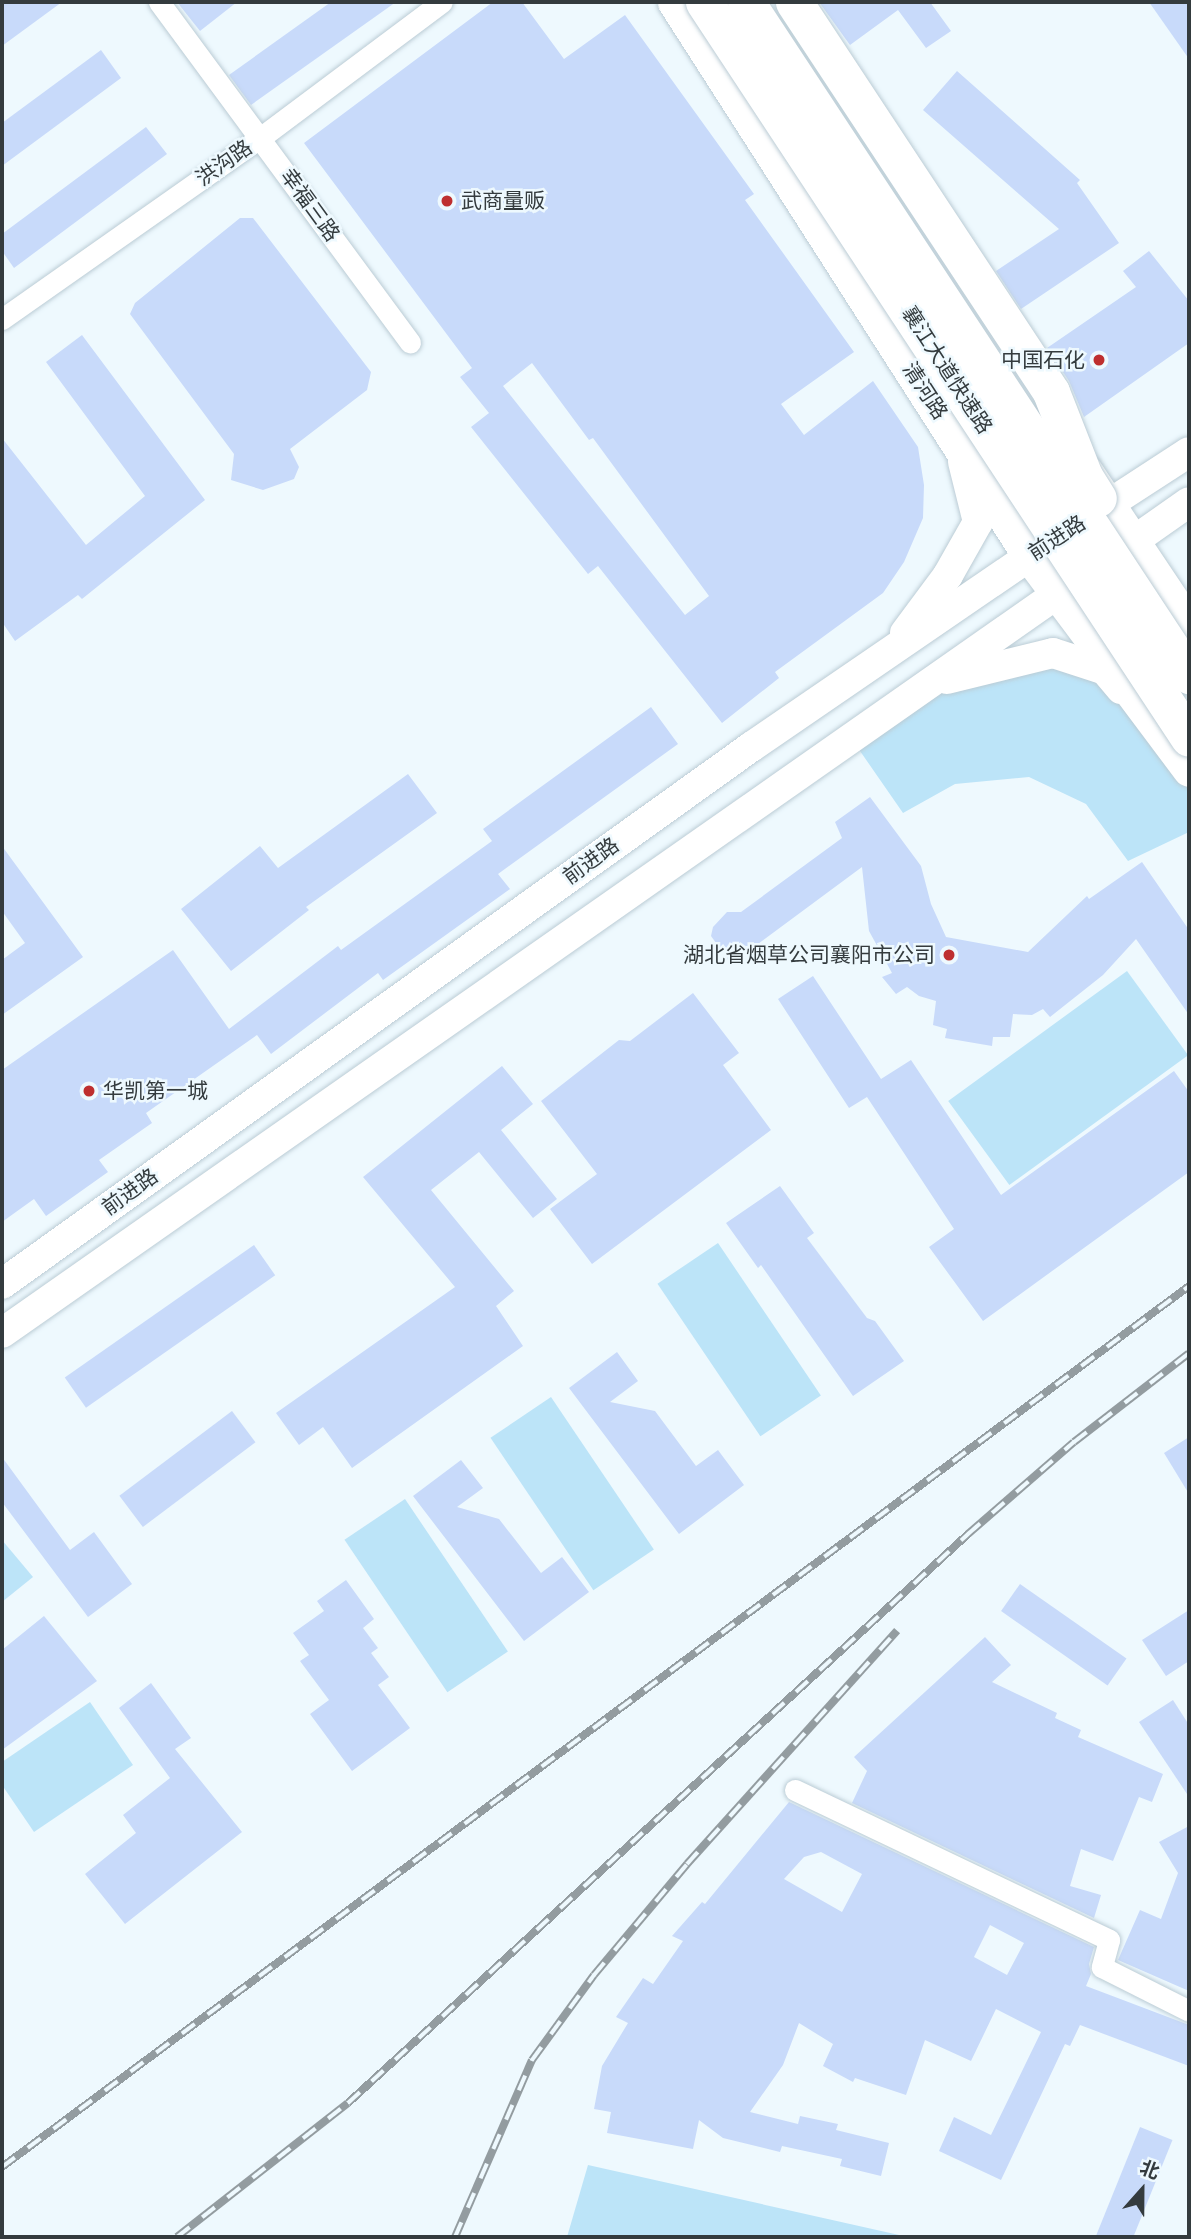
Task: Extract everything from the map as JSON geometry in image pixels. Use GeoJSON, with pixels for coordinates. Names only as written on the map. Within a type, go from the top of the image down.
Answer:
{"type":"FeatureCollection","features":[{"type":"Feature","properties":{"kind":"highway","name":"襄江大道快速路"},"geometry":{"type":"LineString","coordinates":[[704,2],[1174,735]]}},
{"type":"Feature","properties":{"kind":"highway","name":"襄江大道快速路"},"geometry":{"type":"LineString","coordinates":[[746,2],[1189,675]]}},
{"type":"Feature","properties":{"kind":"highway"},"geometry":{"type":"LineString","coordinates":[[794,2],[1051,392],[1084,476],[1189,636]]}},
{"type":"Feature","properties":{"kind":"main road","name":"清河路"},"geometry":{"type":"LineString","coordinates":[[674,2],[958,441],[1029,556],[1057,594],[1174,735],[1189,770]]}},
{"type":"Feature","properties":{"kind":"main road"},"geometry":{"type":"LineString","coordinates":[[776,2],[1189,625]]}},
{"type":"Feature","properties":{"kind":"main road"},"geometry":{"type":"LineString","coordinates":[[891,653],[948,575],[978,522],[958,441]]}},
{"type":"Feature","properties":{"kind":"main road","name":"前进路"},"geometry":{"type":"LineString","coordinates":[[2,1283],[740,755],[1029,556],[1189,452]]}},
{"type":"Feature","properties":{"kind":"main road","name":"前进路"},"geometry":{"type":"LineString","coordinates":[[3,1328],[1189,502]]}},
{"type":"Feature","properties":{"kind":"main road"},"geometry":{"type":"LineString","coordinates":[[930,683],[1054,653],[1105,670],[1174,735]]}},
{"type":"Feature","properties":{"kind":"street","name":"幸福三路"},"geometry":{"type":"LineString","coordinates":[[159,2],[410,342]]}},
{"type":"Feature","properties":{"kind":"street","name":"洪沟路"},"geometry":{"type":"LineString","coordinates":[[2,319],[260,138],[442,2]]}},
{"type":"Feature","properties":{"kind":"street"},"geometry":{"type":"LineString","coordinates":[[795,1790],[1110,1940],[1102,1967],[1189,2011]]}},
{"type":"Feature","properties":{"kind":"shaded area"},"geometry":{"type":"Polygon","coordinates":[[[1053,653],[1105,670],[1189,770],[1189,832],[1128,861],[1086,804],[1029,777],[955,784],[903,813],[851,738],[930,683],[1053,653]]]}},
{"type":"Feature","properties":{"kind":"shaded area"},"geometry":{"type":"Polygon","coordinates":[[[1127,971],[1188,1055],[1009,1185],[948,1101],[1127,971]]]}},
{"type":"Feature","properties":{"kind":"shaded area"},"geometry":{"type":"Polygon","coordinates":[[[718,1243],[821,1396],[760,1436],[657,1284],[718,1243]]]}},
{"type":"Feature","properties":{"kind":"shaded area"},"geometry":{"type":"Polygon","coordinates":[[[551,1397],[654,1550],[593,1590],[490,1438],[551,1397]]]}},
{"type":"Feature","properties":{"kind":"shaded area"},"geometry":{"type":"Polygon","coordinates":[[[405,1499],[508,1652],[447,1692],[344,1540],[405,1499]]]}},
{"type":"Feature","properties":{"kind":"shaded area"},"geometry":{"type":"Polygon","coordinates":[[[2,1540],[33,1577],[2,1602],[2,1540]]]}},
{"type":"Feature","properties":{"kind":"shaded area"},"geometry":{"type":"Polygon","coordinates":[[[90,1702],[133,1765],[34,1832],[2,1785],[2,1762],[90,1702]]]}},
{"type":"Feature","properties":{"kind":"shaded area"},"geometry":{"type":"Polygon","coordinates":[[[588,2165],[908,2237],[567,2237],[588,2165]]]}},
{"type":"Feature","properties":{"kind":"building"},"geometry":{"type":"Polygon","coordinates":[[[2,2],[62,2],[2,46],[2,2]]]}},
{"type":"Feature","properties":{"kind":"building"},"geometry":{"type":"Polygon","coordinates":[[[177,2],[237,2],[200,31],[177,2]]]}},
{"type":"Feature","properties":{"kind":"building"},"geometry":{"type":"Polygon","coordinates":[[[331,2],[396,2],[251,105],[229,75],[331,2]]]}},
{"type":"Feature","properties":{"kind":"building"},"geometry":{"type":"Polygon","coordinates":[[[493,2],[522,2],[564,59],[625,15],[754,194],[745,200],[854,352],[781,404],[804,435],[873,381],[918,447],[924,485],[923,518],[904,562],[883,593],[775,672],[779,678],[722,723],[598,566],[588,574],[471,427],[489,413],[460,377],[472,368],[304,143],[493,2]],[[532,363],[503,386],[685,615],[709,596],[593,438],[589,440],[532,363]]]}},
{"type":"Feature","properties":{"kind":"building"},"geometry":{"type":"Polygon","coordinates":[[[819,2],[930,2],[951,31],[926,48],[898,10],[850,45],[819,2]]]}},
{"type":"Feature","properties":{"kind":"building"},"geometry":{"type":"Polygon","coordinates":[[[1149,2],[1189,2],[1189,59],[1149,2]]]}},
{"type":"Feature","properties":{"kind":"building"},"geometry":{"type":"Polygon","coordinates":[[[101,50],[121,78],[2,166],[2,123],[101,50]]]}},
{"type":"Feature","properties":{"kind":"building"},"geometry":{"type":"Polygon","coordinates":[[[957,71],[1080,180],[1077,183],[1119,243],[1021,309],[996,271],[1059,229],[923,110],[957,71]]]}},
{"type":"Feature","properties":{"kind":"building"},"geometry":{"type":"Polygon","coordinates":[[[146,127],[167,154],[14,268],[2,251],[2,234],[146,127]]]}},
{"type":"Feature","properties":{"kind":"building"},"geometry":{"type":"Polygon","coordinates":[[[240,218],[253,218],[371,372],[367,390],[290,449],[299,467],[294,479],[263,490],[231,480],[234,454],[130,314],[135,303],[240,218]]]}},
{"type":"Feature","properties":{"kind":"building"},"geometry":{"type":"Polygon","coordinates":[[[1149,251],[1189,301],[1189,343],[1084,417],[1069,381],[1047,348],[1136,287],[1123,271],[1149,251]]]}},
{"type":"Feature","properties":{"kind":"building"},"geometry":{"type":"Polygon","coordinates":[[[82,335],[205,500],[82,599],[78,595],[15,641],[2,622],[2,438],[86,545],[145,496],[46,362],[82,335]]]}},
{"type":"Feature","properties":{"kind":"building"},"geometry":{"type":"Polygon","coordinates":[[[651,707],[678,744],[498,874],[510,889],[383,980],[378,973],[271,1054],[257,1035],[146,1113],[152,1123],[99,1160],[108,1172],[46,1216],[34,1199],[2,1222],[2,1070],[173,950],[229,1029],[338,946],[341,950],[492,841],[483,829],[651,707]]]}},
{"type":"Feature","properties":{"kind":"building"},"geometry":{"type":"Polygon","coordinates":[[[408,774],[437,813],[306,907],[309,910],[231,971],[181,909],[260,846],[278,868],[408,774]]]}},
{"type":"Feature","properties":{"kind":"building"},"geometry":{"type":"Polygon","coordinates":[[[870,797],[921,866],[931,904],[946,937],[1028,952],[1087,896],[1089,899],[1142,862],[1189,930],[1189,1015],[1136,939],[1103,975],[1050,1017],[1043,1009],[1032,1015],[1013,1014],[1010,1037],[993,1037],[992,1046],[945,1038],[947,1029],[933,1025],[936,1001],[919,996],[907,987],[896,994],[882,977],[892,973],[869,931],[862,867],[731,964],[711,936],[713,927],[727,912],[741,912],[842,838],[835,822],[870,797]]]}},
{"type":"Feature","properties":{"kind":"building"},"geometry":{"type":"Polygon","coordinates":[[[2,846],[83,957],[2,1015],[2,960],[25,943],[2,911],[2,846]]]}},
{"type":"Feature","properties":{"kind":"building"},"geometry":{"type":"Polygon","coordinates":[[[813,976],[881,1079],[911,1060],[1001,1195],[1174,1071],[1189,1092],[1189,1172],[983,1321],[929,1247],[954,1229],[867,1097],[849,1108],[778,999],[813,976]]]}},
{"type":"Feature","properties":{"kind":"building"},"geometry":{"type":"Polygon","coordinates":[[[693,993],[739,1053],[723,1065],[771,1130],[592,1264],[550,1209],[597,1174],[541,1101],[619,1040],[630,1041],[693,993]]]}},
{"type":"Feature","properties":{"kind":"building"},"geometry":{"type":"Polygon","coordinates":[[[502,1066],[533,1104],[501,1130],[557,1199],[533,1218],[479,1152],[431,1190],[514,1291],[496,1306],[523,1346],[352,1468],[323,1427],[299,1445],[276,1413],[455,1287],[363,1177],[502,1066]]]}},
{"type":"Feature","properties":{"kind":"building"},"geometry":{"type":"Polygon","coordinates":[[[780,1186],[814,1233],[807,1238],[867,1318],[875,1321],[904,1361],[853,1396],[761,1265],[758,1268],[726,1223],[780,1186]]]}},
{"type":"Feature","properties":{"kind":"building"},"geometry":{"type":"Polygon","coordinates":[[[254,1245],[275,1275],[86,1408],[65,1377],[254,1245]]]}},
{"type":"Feature","properties":{"kind":"building"},"geometry":{"type":"Polygon","coordinates":[[[617,1352],[638,1381],[610,1402],[655,1411],[696,1466],[718,1450],[744,1485],[679,1534],[569,1388],[617,1352]]]}},
{"type":"Feature","properties":{"kind":"building"},"geometry":{"type":"Polygon","coordinates":[[[232,1411],[255,1442],[143,1527],[119,1496],[232,1411]]]}},
{"type":"Feature","properties":{"kind":"building"},"geometry":{"type":"Polygon","coordinates":[[[1189,1437],[1189,1494],[1164,1453],[1189,1437]]]}},
{"type":"Feature","properties":{"kind":"building"},"geometry":{"type":"Polygon","coordinates":[[[2,1457],[70,1550],[94,1532],[132,1584],[88,1617],[2,1502],[2,1457]]]}},
{"type":"Feature","properties":{"kind":"building"},"geometry":{"type":"Polygon","coordinates":[[[461,1460],[483,1488],[457,1507],[499,1519],[541,1573],[562,1557],[589,1592],[524,1641],[413,1496],[461,1460]]]}},
{"type":"Feature","properties":{"kind":"building"},"geometry":{"type":"Polygon","coordinates":[[[346,1580],[374,1619],[363,1628],[378,1648],[371,1653],[389,1677],[378,1685],[410,1728],[352,1771],[310,1714],[329,1700],[300,1661],[309,1655],[293,1633],[324,1611],[317,1601],[346,1580]]]}},
{"type":"Feature","properties":{"kind":"building"},"geometry":{"type":"Polygon","coordinates":[[[1020,1584],[1126,1659],[1108,1686],[1001,1611],[1020,1584]]]}},
{"type":"Feature","properties":{"kind":"building"},"geometry":{"type":"Polygon","coordinates":[[[1189,1610],[1189,1661],[1166,1676],[1142,1640],[1189,1610]]]}},
{"type":"Feature","properties":{"kind":"building"},"geometry":{"type":"Polygon","coordinates":[[[44,1616],[97,1681],[2,1750],[2,1650],[44,1616]]]}},
{"type":"Feature","properties":{"kind":"building"},"geometry":{"type":"Polygon","coordinates":[[[985,1637],[1011,1665],[992,1682],[1057,1713],[1055,1718],[1081,1730],[1078,1737],[1163,1774],[1152,1802],[1139,1797],[1113,1861],[1081,1849],[1070,1886],[1101,1895],[1094,1918],[852,1803],[867,1771],[854,1757],[985,1637]]]}},
{"type":"Feature","properties":{"kind":"building"},"geometry":{"type":"Polygon","coordinates":[[[151,1683],[191,1738],[175,1749],[242,1832],[125,1924],[85,1874],[136,1833],[123,1815],[170,1778],[119,1708],[151,1683]]]}},
{"type":"Feature","properties":{"kind":"building"},"geometry":{"type":"Polygon","coordinates":[[[1173,1700],[1189,1725],[1189,1797],[1139,1722],[1173,1700]]]}},
{"type":"Feature","properties":{"kind":"building"},"geometry":{"type":"Polygon","coordinates":[[[789,1802],[1094,1947],[1089,1964],[1091,1974],[1086,1986],[1189,2025],[1189,2066],[1080,2025],[1070,2046],[1065,2044],[1001,2180],[939,2151],[954,2117],[991,2135],[1041,2032],[996,2009],[971,2061],[925,2040],[906,2095],[855,2078],[853,2082],[823,2066],[833,2044],[799,2023],[783,2065],[750,2112],[798,2124],[800,2116],[838,2124],[836,2130],[889,2143],[881,2176],[840,2166],[842,2159],[782,2146],[780,2152],[723,2138],[699,2120],[693,2149],[607,2133],[611,2112],[594,2109],[602,2066],[628,2023],[616,2017],[643,1978],[653,1984],[683,1941],[672,1936],[702,1902],[705,1904],[789,1802]],[[821,1852],[804,1857],[784,1879],[842,1912],[862,1874],[821,1852]],[[990,1925],[974,1957],[1007,1975],[1024,1943],[990,1925]]]}},
{"type":"Feature","properties":{"kind":"building"},"geometry":{"type":"Polygon","coordinates":[[[1189,1826],[1189,1991],[1118,1960],[1140,1910],[1161,1919],[1178,1873],[1159,1842],[1189,1826]]]}},
{"type":"Feature","properties":{"kind":"building"},"geometry":{"type":"Polygon","coordinates":[[[1140,2127],[1172,2140],[1133,2237],[1096,2237],[1140,2127]]]}},
{"type":"Feature","properties":{"kind":"railway"},"geometry":{"type":"LineString","coordinates":[[2,2167],[1189,1286]]}},
{"type":"Feature","properties":{"kind":"railway"},"geometry":{"type":"LineString","coordinates":[[177,2237],[348,2103],[968,1534],[1074,1442],[1189,1353]]}},
{"type":"Feature","properties":{"kind":"railway"},"geometry":{"type":"LineString","coordinates":[[455,2237],[532,2060],[594,1975],[687,1864],[897,1631]]}},
{"type":"Feature","properties":{"kind":"place","name":"武商量贩"},"geometry":{"type":"Point","coordinates":[447,201]}},
{"type":"Feature","properties":{"kind":"place","name":"中国石化"},"geometry":{"type":"Point","coordinates":[1099,360]}},
{"type":"Feature","properties":{"kind":"place","name":"湖北省烟草公司襄阳市公司"},"geometry":{"type":"Point","coordinates":[949,955]}},
{"type":"Feature","properties":{"kind":"place","name":"华凯第一城"},"geometry":{"type":"Point","coordinates":[89,1091]}}]}
